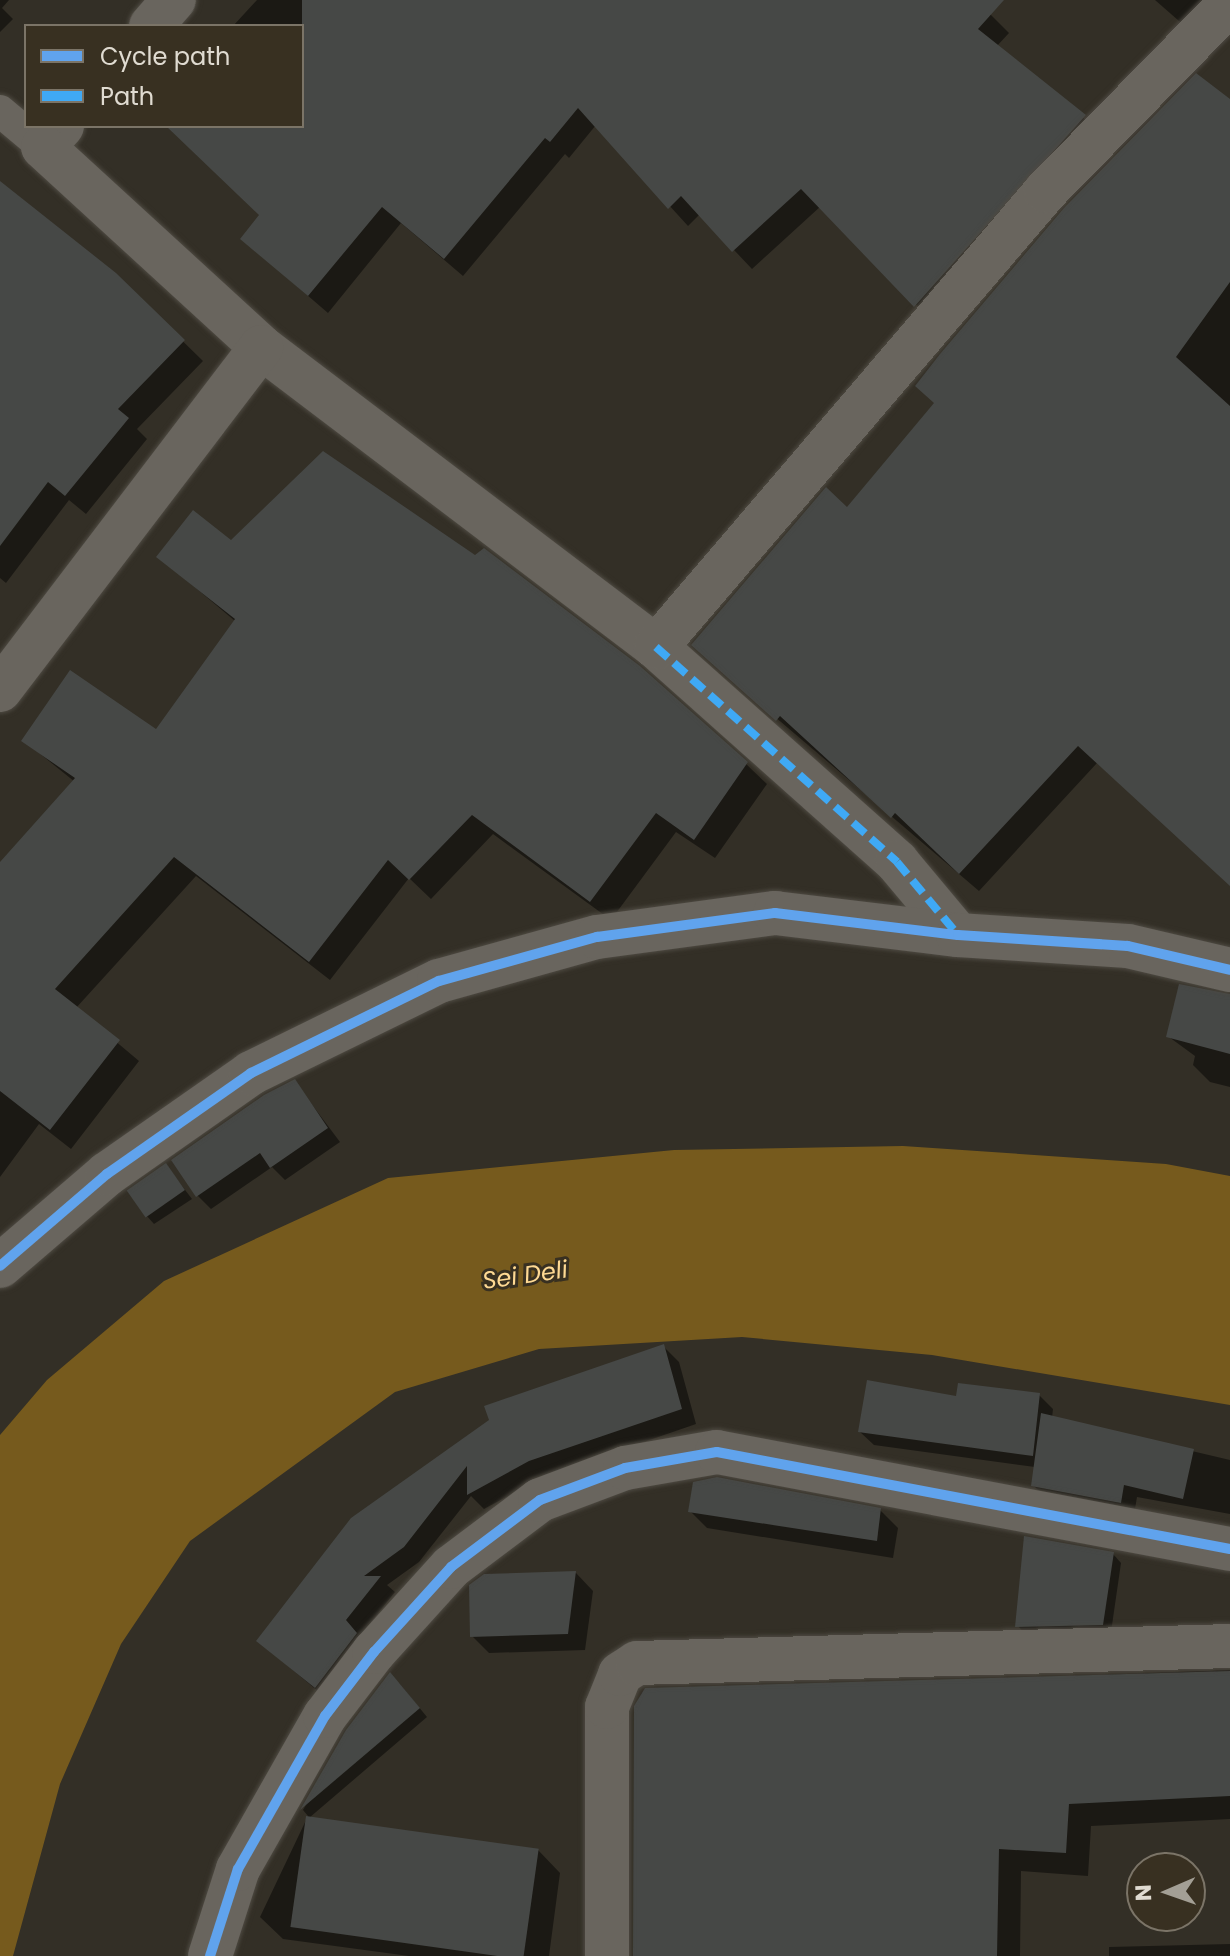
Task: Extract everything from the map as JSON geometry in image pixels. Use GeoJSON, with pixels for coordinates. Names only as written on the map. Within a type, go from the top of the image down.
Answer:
{"type":"FeatureCollection","features":[{"type":"Feature","properties":{"kind":"street"},"geometry":{"type":"LineString","coordinates":[[153,24],[174,0]]}},
{"type":"Feature","properties":{"kind":"street"},"geometry":{"type":"LineString","coordinates":[[656,647],[1046,191],[1230,3]]}},
{"type":"Feature","properties":{"kind":"street"},"geometry":{"type":"LineString","coordinates":[[53,136],[261,347],[656,647],[897,862],[958,935]]}},
{"type":"Feature","properties":{"kind":"street"},"geometry":{"type":"LineString","coordinates":[[0,690],[261,347]]}},
{"type":"Feature","properties":{"kind":"street"},"geometry":{"type":"LineString","coordinates":[[0,1266],[107,1174],[251,1073],[439,981],[597,937],[775,913],[958,935],[1128,946],[1226,964]]}},
{"type":"Feature","properties":{"kind":"street"},"geometry":{"type":"LineString","coordinates":[[210,1956],[238,1869],[325,1716],[374,1652],[451,1567],[540,1500],[625,1468],[717,1452],[1230,1549]]}},
{"type":"Feature","properties":{"kind":"street"},"geometry":{"type":"LineString","coordinates":[[607,1956],[607,1707],[620,1674],[637,1663],[1230,1646]]}},
{"type":"Feature","properties":{"kind":"lane"},"geometry":{"type":"LineString","coordinates":[[0,111],[24,122]]}},
{"type":"Feature","properties":{"kind":"water","name":"Sei Deli"},"geometry":{"type":"Polygon","coordinates":[[[903,1146],[1166,1164],[1230,1176],[1230,1405],[932,1355],[742,1337],[539,1349],[395,1392],[190,1541],[121,1644],[60,1784],[13,1956],[0,1956],[0,1435],[47,1380],[164,1281],[388,1178],[674,1150],[903,1146]]]}},
{"type":"Feature","properties":{"kind":"building"},"geometry":{"type":"Polygon","coordinates":[[[302,0],[1004,0],[978,29],[1086,115],[914,307],[801,189],[732,252],[681,196],[668,209],[578,108],[550,142],[545,138],[444,259],[382,207],[308,296],[240,239],[259,215],[168,128],[304,128],[302,0]]]}},
{"type":"Feature","properties":{"kind":"building"},"geometry":{"type":"Polygon","coordinates":[[[1196,73],[1230,99],[1230,282],[1176,357],[1230,406],[1230,886],[1078,746],[959,874],[895,813],[891,818],[780,716],[776,721],[691,645],[826,487],[847,507],[934,403],[915,386],[940,354],[1064,208],[1196,73]]]}},
{"type":"Feature","properties":{"kind":"building"},"geometry":{"type":"Polygon","coordinates":[[[0,181],[116,273],[185,340],[118,409],[129,418],[65,496],[48,482],[0,546],[0,181]]]}},
{"type":"Feature","properties":{"kind":"building"},"geometry":{"type":"Polygon","coordinates":[[[323,451],[475,555],[484,548],[640,666],[748,762],[694,840],[656,813],[590,902],[472,815],[409,880],[388,860],[309,962],[174,857],[55,989],[120,1040],[50,1130],[0,1091],[0,862],[75,778],[21,741],[70,670],[156,729],[235,619],[156,557],[193,510],[231,540],[323,451]]]}},
{"type":"Feature","properties":{"kind":"building"},"geometry":{"type":"Polygon","coordinates":[[[1179,984],[1230,994],[1230,1054],[1166,1037],[1179,984]]]}},
{"type":"Feature","properties":{"kind":"building"},"geometry":{"type":"Polygon","coordinates":[[[295,1079],[328,1128],[270,1168],[260,1153],[196,1197],[171,1160],[264,1095],[295,1079]]]}},
{"type":"Feature","properties":{"kind":"building"},"geometry":{"type":"Polygon","coordinates":[[[166,1163],[185,1190],[146,1218],[127,1191],[166,1163]]]}},
{"type":"Feature","properties":{"kind":"building"},"geometry":{"type":"Polygon","coordinates":[[[664,1344],[682,1409],[529,1461],[467,1495],[467,1466],[404,1547],[364,1576],[381,1576],[346,1620],[357,1633],[315,1688],[256,1641],[351,1518],[489,1420],[484,1406],[664,1344]]]}},
{"type":"Feature","properties":{"kind":"building"},"geometry":{"type":"Polygon","coordinates":[[[867,1380],[956,1396],[958,1383],[1040,1393],[1033,1456],[858,1432],[867,1380]]]}},
{"type":"Feature","properties":{"kind":"building"},"geometry":{"type":"Polygon","coordinates":[[[1041,1413],[1194,1449],[1183,1499],[1124,1485],[1121,1503],[1031,1486],[1041,1413]]]}},
{"type":"Feature","properties":{"kind":"building"},"geometry":{"type":"Polygon","coordinates":[[[717,1477],[881,1508],[877,1541],[688,1512],[693,1482],[717,1477]]]}},
{"type":"Feature","properties":{"kind":"building"},"geometry":{"type":"Polygon","coordinates":[[[1024,1536],[1114,1552],[1103,1625],[1015,1627],[1024,1536]]]}},
{"type":"Feature","properties":{"kind":"building"},"geometry":{"type":"Polygon","coordinates":[[[576,1571],[568,1634],[470,1637],[469,1585],[484,1574],[576,1571]]]}},
{"type":"Feature","properties":{"kind":"building"},"geometry":{"type":"Polygon","coordinates":[[[1230,1671],[1230,1796],[1069,1804],[1066,1853],[999,1849],[997,1956],[633,1956],[634,1706],[645,1688],[1230,1671]]]}},
{"type":"Feature","properties":{"kind":"building"},"geometry":{"type":"Polygon","coordinates":[[[390,1672],[420,1708],[300,1810],[346,1730],[390,1672]]]}},
{"type":"Feature","properties":{"kind":"building"},"geometry":{"type":"Polygon","coordinates":[[[306,1816],[539,1849],[524,1956],[497,1956],[290,1927],[306,1816]]]}},
{"type":"Feature","properties":{"kind":"marked path"},"geometry":{"type":"LineString","coordinates":[[656,647],[897,862],[958,935]]}},
{"type":"Feature","properties":{"kind":"cycle path"},"geometry":{"type":"LineString","coordinates":[[0,1266],[107,1174],[251,1073],[439,981],[597,937],[775,913],[958,935],[1128,946],[1230,970]]}},
{"type":"Feature","properties":{"kind":"cycle path"},"geometry":{"type":"LineString","coordinates":[[210,1956],[238,1869],[325,1716],[374,1652],[451,1567],[540,1500],[625,1468],[717,1452],[1230,1549]]}}]}
